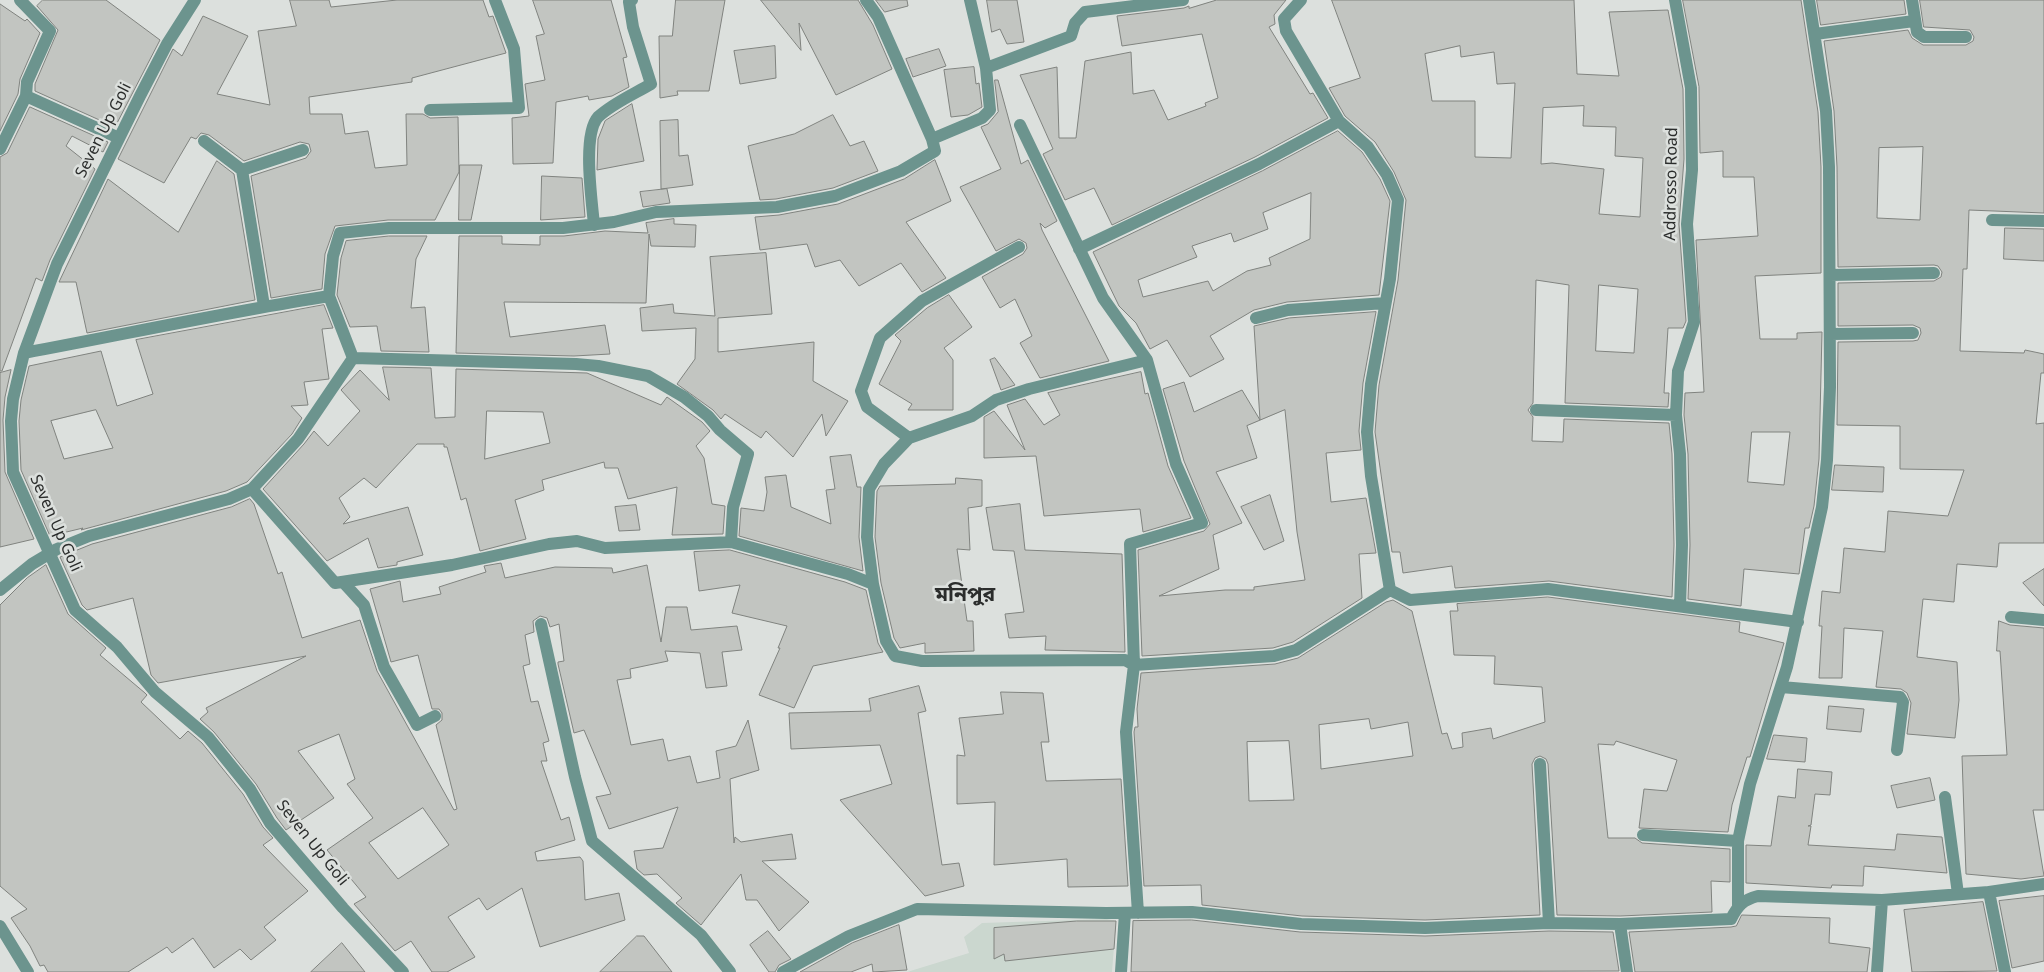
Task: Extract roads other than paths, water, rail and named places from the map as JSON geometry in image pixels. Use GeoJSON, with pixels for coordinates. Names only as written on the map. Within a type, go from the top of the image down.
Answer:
{"type":"FeatureCollection","features":[{"type":"Feature","properties":{"kind":"street"},"geometry":{"type":"LineString","coordinates":[[0,149],[26,96],[27,82],[50,31],[20,0]]}},
{"type":"Feature","properties":{"kind":"street","name":"Seven Up Goli"},"geometry":{"type":"LineString","coordinates":[[195,0],[167,44],[57,264],[24,353],[13,398],[11,421],[13,472],[48,554],[75,610],[117,647],[155,692],[208,737],[250,789],[270,823],[343,908],[403,972]]}},
{"type":"Feature","properties":{"kind":"street"},"geometry":{"type":"LineString","coordinates":[[430,110],[519,108],[514,49],[495,0]]}},
{"type":"Feature","properties":{"kind":"street"},"geometry":{"type":"LineString","coordinates":[[594,225],[589,168],[590,141],[596,119],[611,107],[651,84],[633,27],[629,2],[632,0]]}},
{"type":"Feature","properties":{"kind":"street"},"geometry":{"type":"LineString","coordinates":[[353,358],[329,296],[333,256],[340,233],[389,228],[563,228],[594,225],[656,212],[777,207],[835,196],[901,171],[935,151],[932,139],[878,17],[866,0]]}},
{"type":"Feature","properties":{"kind":"street"},"geometry":{"type":"LineString","coordinates":[[932,139],[982,118],[990,110],[986,68],[970,0]]}},
{"type":"Feature","properties":{"kind":"street"},"geometry":{"type":"LineString","coordinates":[[986,68],[1071,36],[1075,24],[1085,12],[1183,0]]}},
{"type":"Feature","properties":{"kind":"street"},"geometry":{"type":"LineString","coordinates":[[1301,0],[1284,18],[1286,31],[1339,121],[1368,147],[1387,175],[1398,200],[1385,303],[1371,384],[1367,432],[1371,476],[1390,590]]}},
{"type":"Feature","properties":{"kind":"street","name":"Addrosso Road"},"geometry":{"type":"LineString","coordinates":[[1674,0],[1690,88],[1692,170],[1687,224],[1694,322],[1678,370],[1676,415],[1680,454],[1682,536],[1680,606]]}},
{"type":"Feature","properties":{"kind":"street"},"geometry":{"type":"LineString","coordinates":[[1738,906],[1738,841],[1750,784],[1781,687],[1798,622],[1822,507],[1830,396],[1829,167],[1826,111],[1809,0]]}},
{"type":"Feature","properties":{"kind":"street"},"geometry":{"type":"LineString","coordinates":[[1912,0],[1917,32],[1924,37],[1966,37]]}},
{"type":"Feature","properties":{"kind":"street"},"geometry":{"type":"LineString","coordinates":[[1815,34],[1914,21]]}},
{"type":"Feature","properties":{"kind":"street"},"geometry":{"type":"LineString","coordinates":[[26,96],[119,138]]}},
{"type":"Feature","properties":{"kind":"street"},"geometry":{"type":"LineString","coordinates":[[1080,248],[1259,164],[1339,121]]}},
{"type":"Feature","properties":{"kind":"street"},"geometry":{"type":"LineString","coordinates":[[1020,125],[1103,298],[1147,360],[1176,464],[1202,523],[1130,544],[1134,665],[1126,732],[1138,913]]}},
{"type":"Feature","properties":{"kind":"street"},"geometry":{"type":"LineString","coordinates":[[204,141],[242,170],[264,306]]}},
{"type":"Feature","properties":{"kind":"street"},"geometry":{"type":"LineString","coordinates":[[242,170],[304,150]]}},
{"type":"Feature","properties":{"kind":"street"},"geometry":{"type":"LineString","coordinates":[[1992,220],[2044,221]]}},
{"type":"Feature","properties":{"kind":"street"},"geometry":{"type":"LineString","coordinates":[[909,438],[867,407],[861,391],[880,338],[922,301],[1019,247]]}},
{"type":"Feature","properties":{"kind":"street"},"geometry":{"type":"LineString","coordinates":[[1830,274],[1934,273]]}},
{"type":"Feature","properties":{"kind":"street"},"geometry":{"type":"LineString","coordinates":[[24,353],[179,325],[264,306],[329,296]]}},
{"type":"Feature","properties":{"kind":"street"},"geometry":{"type":"LineString","coordinates":[[1256,318],[1288,310],[1385,303]]}},
{"type":"Feature","properties":{"kind":"street"},"geometry":{"type":"LineString","coordinates":[[1830,334],[1913,332]]}},
{"type":"Feature","properties":{"kind":"street"},"geometry":{"type":"LineString","coordinates":[[0,590],[24,569],[48,554],[88,536],[203,507],[252,489],[298,439],[353,358]]}},
{"type":"Feature","properties":{"kind":"street"},"geometry":{"type":"LineString","coordinates":[[353,358],[576,364],[598,366],[648,376],[684,397],[708,416],[720,430],[748,454],[733,508],[731,542]]}},
{"type":"Feature","properties":{"kind":"street"},"geometry":{"type":"LineString","coordinates":[[1147,360],[1029,389],[996,400],[972,416],[909,438],[884,464],[869,489],[868,537],[873,584],[886,641],[895,656],[922,661],[1124,660],[1134,665],[1274,656],[1296,650],[1390,590]]}},
{"type":"Feature","properties":{"kind":"street"},"geometry":{"type":"LineString","coordinates":[[1536,410],[1676,415]]}},
{"type":"Feature","properties":{"kind":"street"},"geometry":{"type":"LineString","coordinates":[[252,489],[336,583],[452,565],[548,544],[577,541],[605,548],[731,542],[848,574],[873,584]]}},
{"type":"Feature","properties":{"kind":"street"},"geometry":{"type":"LineString","coordinates":[[343,582],[364,605],[384,667],[417,725],[434,716]]}},
{"type":"Feature","properties":{"kind":"street"},"geometry":{"type":"LineString","coordinates":[[1390,590],[1410,600],[1548,589],[1798,622]]}},
{"type":"Feature","properties":{"kind":"street"},"geometry":{"type":"LineString","coordinates":[[2011,617],[2044,620]]}},
{"type":"Feature","properties":{"kind":"street"},"geometry":{"type":"LineString","coordinates":[[541,624],[575,777],[592,841],[701,935],[730,972]]}},
{"type":"Feature","properties":{"kind":"street"},"geometry":{"type":"LineString","coordinates":[[1781,687],[1900,696],[1903,702],[1897,750]]}},
{"type":"Feature","properties":{"kind":"street"},"geometry":{"type":"LineString","coordinates":[[1540,764],[1549,923]]}},
{"type":"Feature","properties":{"kind":"street"},"geometry":{"type":"LineString","coordinates":[[1945,797],[1958,894]]}},
{"type":"Feature","properties":{"kind":"street"},"geometry":{"type":"LineString","coordinates":[[1643,835],[1738,841]]}},
{"type":"Feature","properties":{"kind":"street"},"geometry":{"type":"LineString","coordinates":[[783,972],[849,936],[917,909],[1125,913],[1192,912],[1301,924],[1425,928],[1549,923],[1620,924],[1731,918],[1738,906],[1745,900],[1758,896],[1882,900],[1989,892],[2044,884]]}},
{"type":"Feature","properties":{"kind":"street"},"geometry":{"type":"LineString","coordinates":[[1989,892],[2005,972]]}},
{"type":"Feature","properties":{"kind":"street"},"geometry":{"type":"LineString","coordinates":[[1877,972],[1882,900]]}},
{"type":"Feature","properties":{"kind":"street"},"geometry":{"type":"LineString","coordinates":[[1121,972],[1125,913]]}},
{"type":"Feature","properties":{"kind":"street"},"geometry":{"type":"LineString","coordinates":[[1620,924],[1627,972]]}},
{"type":"Feature","properties":{"kind":"street"},"geometry":{"type":"LineString","coordinates":[[0,926],[28,972]]}},
{"type":"Feature","properties":{"kind":"street"},"geometry":{"type":"LineString","coordinates":[[805,960],[811,972]]}},
{"type":"Feature","properties":{"kind":"district","name":"মনিপুর"},"geometry":{"type":"Point","coordinates":[965,597]}}]}
